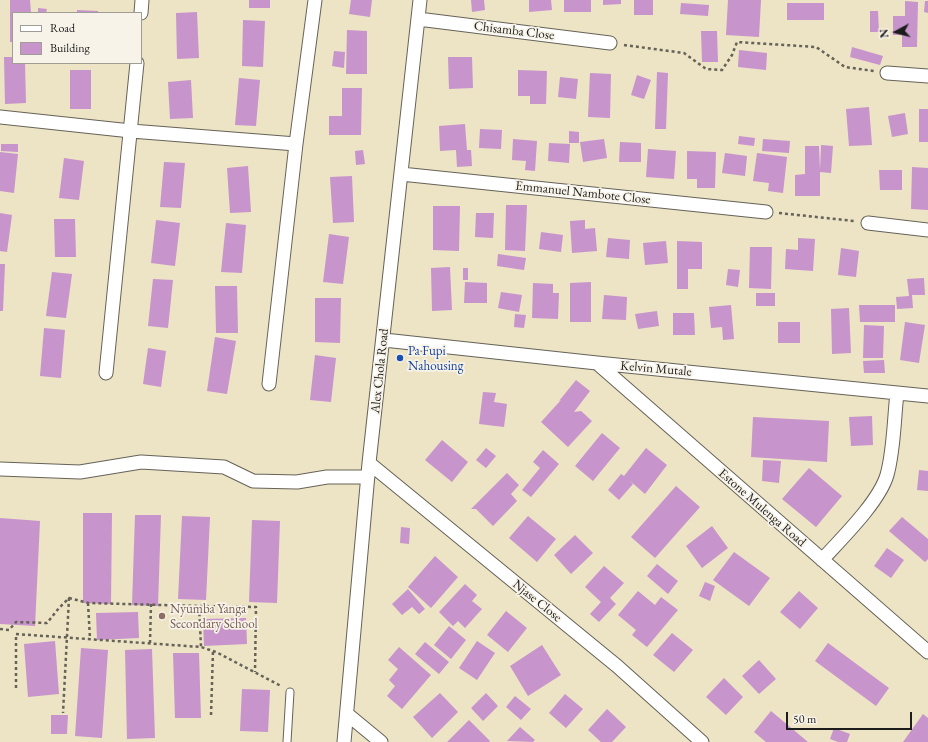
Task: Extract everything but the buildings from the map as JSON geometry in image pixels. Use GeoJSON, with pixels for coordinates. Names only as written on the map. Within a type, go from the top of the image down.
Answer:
{"type":"FeatureCollection","features":[{"type":"Feature","properties":{"kind":"street"},"geometry":{"type":"LineString","coordinates":[[141,12],[142,0]]}},
{"type":"Feature","properties":{"kind":"street"},"geometry":{"type":"LineString","coordinates":[[269,384],[314,0]]}},
{"type":"Feature","properties":{"kind":"street","name":"Alex Chola Road"},"geometry":{"type":"LineString","coordinates":[[344,742],[368,477],[420,0]]}},
{"type":"Feature","properties":{"kind":"street","name":"Chisamba Close"},"geometry":{"type":"LineString","coordinates":[[418,19],[610,43]]}},
{"type":"Feature","properties":{"kind":"street"},"geometry":{"type":"LineString","coordinates":[[106,373],[137,64]]}},
{"type":"Feature","properties":{"kind":"street"},"geometry":{"type":"LineString","coordinates":[[887,73],[928,76]]}},
{"type":"Feature","properties":{"kind":"street"},"geometry":{"type":"LineString","coordinates":[[0,117],[131,131],[296,144]]}},
{"type":"Feature","properties":{"kind":"street","name":"Emmanuel Nambote Close"},"geometry":{"type":"LineString","coordinates":[[401,174],[766,212]]}},
{"type":"Feature","properties":{"kind":"street"},"geometry":{"type":"LineString","coordinates":[[868,223],[928,230]]}},
{"type":"Feature","properties":{"kind":"street","name":"Kelvin Mutale"},"geometry":{"type":"LineString","coordinates":[[384,340],[928,396]]}},
{"type":"Feature","properties":{"kind":"street","name":"Estone Mulenga Road"},"geometry":{"type":"LineString","coordinates":[[597,363],[928,652]]}},
{"type":"Feature","properties":{"kind":"street"},"geometry":{"type":"LineString","coordinates":[[822,560],[865,511],[882,488],[887,475],[890,459],[897,392]]}},
{"type":"Feature","properties":{"kind":"street"},"geometry":{"type":"LineString","coordinates":[[0,469],[80,472],[141,462],[224,466],[253,481],[297,482],[327,477],[368,477]]}},
{"type":"Feature","properties":{"kind":"street","name":"Njase Close"},"geometry":{"type":"LineString","coordinates":[[370,463],[617,666],[702,742]]}},
{"type":"Feature","properties":{"kind":"street"},"geometry":{"type":"LineString","coordinates":[[347,714],[381,742]]}},
{"type":"Feature","properties":{"kind":"lane"},"geometry":{"type":"LineString","coordinates":[[287,742],[290,692]]}},
{"type":"Feature","properties":{"kind":"path"},"geometry":{"type":"LineString","coordinates":[[610,43],[684,53],[706,69],[722,70],[732,55],[737,42],[816,47],[845,67],[887,73]]}},
{"type":"Feature","properties":{"kind":"path"},"geometry":{"type":"LineString","coordinates":[[766,212],[868,223]]}},
{"type":"Feature","properties":{"kind":"path"},"geometry":{"type":"LineString","coordinates":[[69,598],[88,603],[256,607],[255,672]]}},
{"type":"Feature","properties":{"kind":"path"},"geometry":{"type":"LineString","coordinates":[[0,629],[9,630],[16,622],[46,624],[69,598]]}},
{"type":"Feature","properties":{"kind":"path"},"geometry":{"type":"LineString","coordinates":[[63,713],[69,598]]}},
{"type":"Feature","properties":{"kind":"path"},"geometry":{"type":"LineString","coordinates":[[88,603],[90,639]]}},
{"type":"Feature","properties":{"kind":"path"},"geometry":{"type":"LineString","coordinates":[[150,643],[151,604]]}},
{"type":"Feature","properties":{"kind":"path"},"geometry":{"type":"LineString","coordinates":[[199,606],[201,646]]}},
{"type":"Feature","properties":{"kind":"path"},"geometry":{"type":"LineString","coordinates":[[16,688],[16,634],[201,646],[213,650],[290,692]]}},
{"type":"Feature","properties":{"kind":"path"},"geometry":{"type":"LineString","coordinates":[[211,716],[213,650]]}},
{"type":"Feature","properties":{"kind":"place","name":"Pa Fupi Nahousing"},"geometry":{"type":"Point","coordinates":[400,358]}},
{"type":"Feature","properties":{"kind":"place","name":"Nyumba Yanga Secondary School"},"geometry":{"type":"Point","coordinates":[162,616]}}]}
